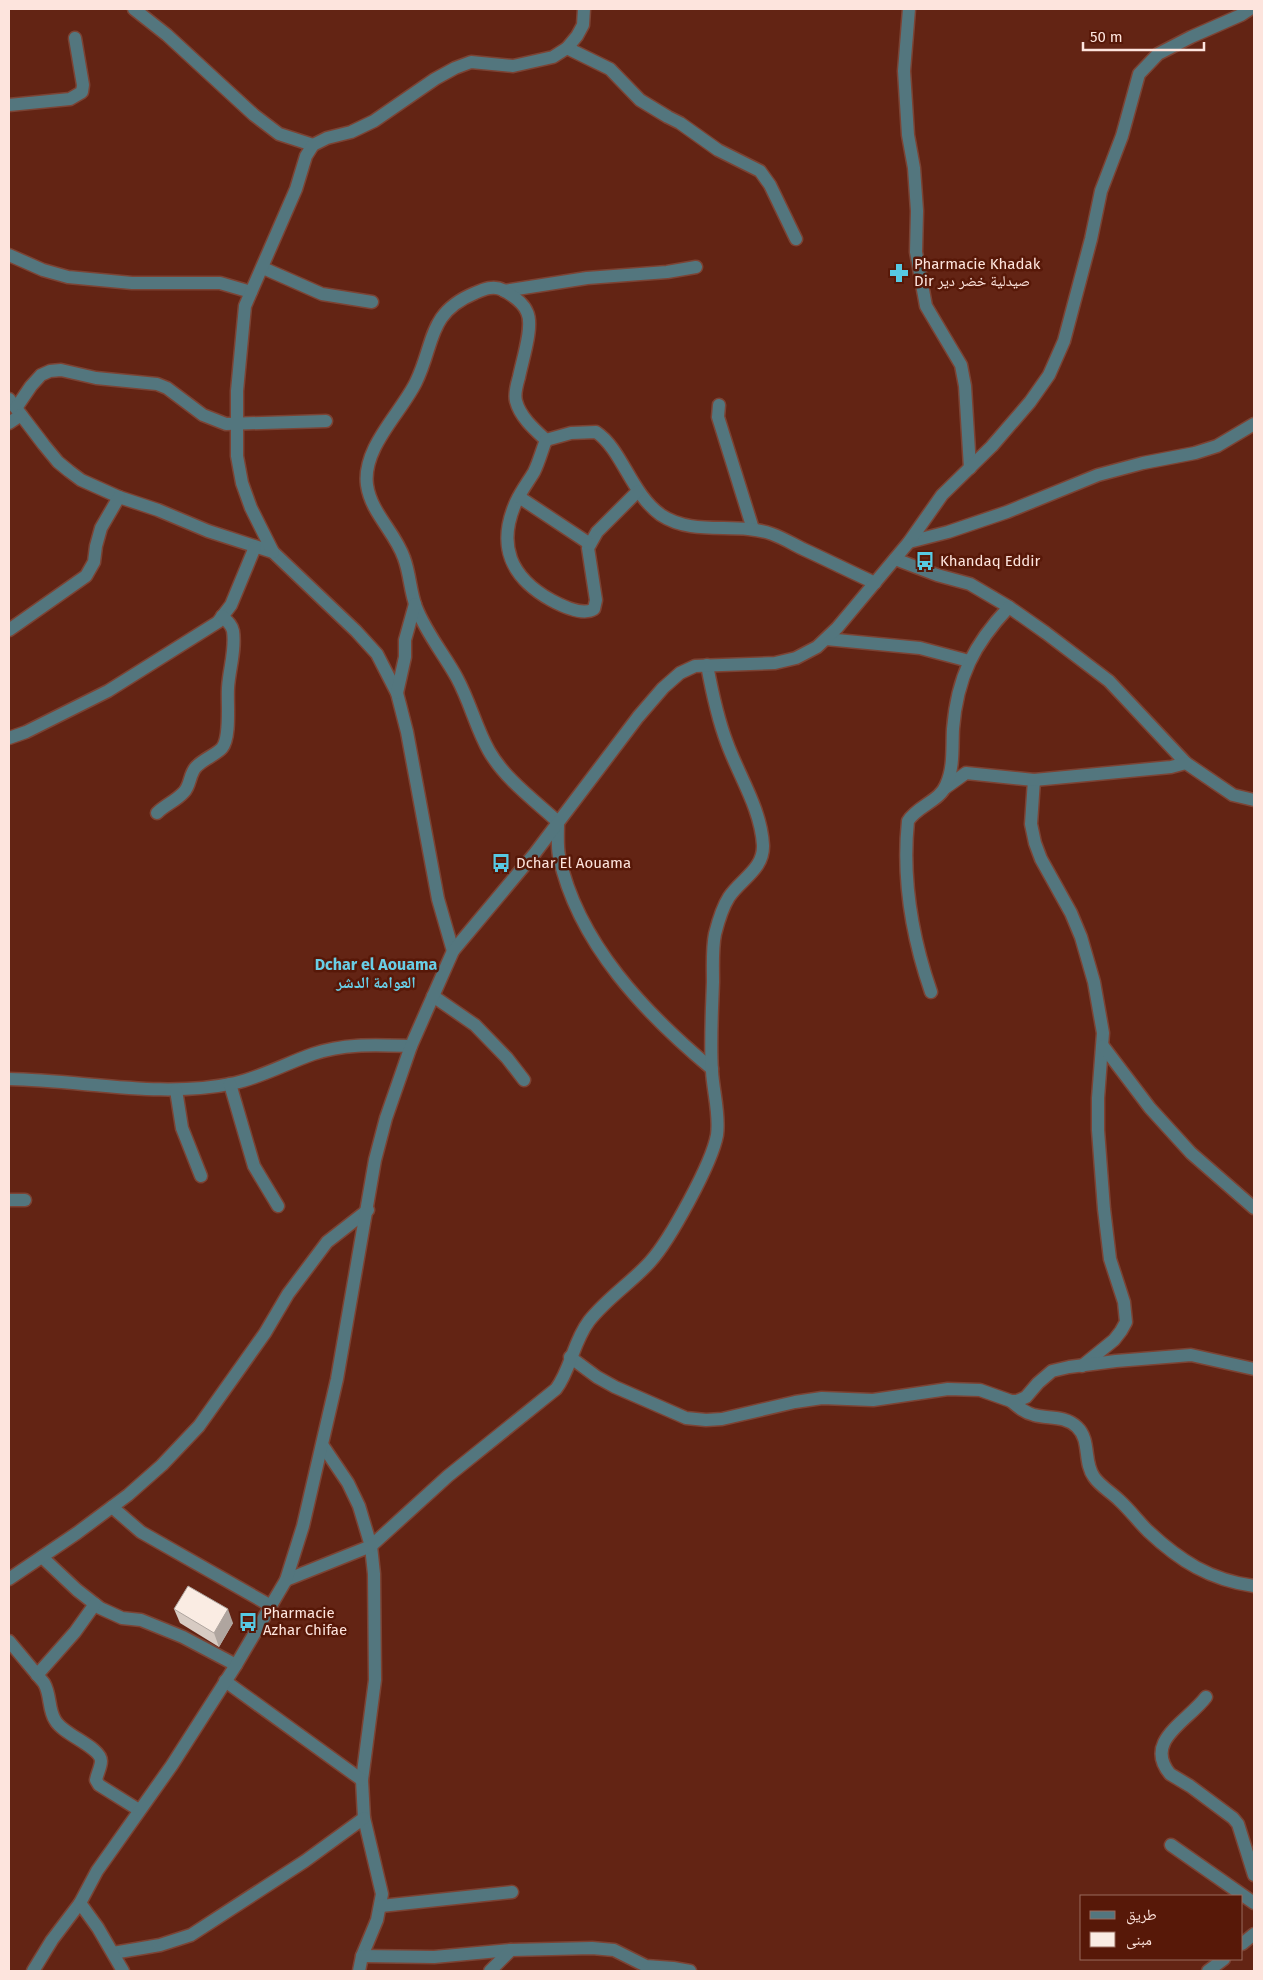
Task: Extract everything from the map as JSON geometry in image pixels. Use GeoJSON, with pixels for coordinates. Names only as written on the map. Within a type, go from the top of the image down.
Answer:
{"type":"FeatureCollection","features":[{"type":"Feature","properties":{"kind":"street"},"geometry":{"type":"LineString","coordinates":[[134,9],[167,35],[254,115],[279,134],[313,145]]}},
{"type":"Feature","properties":{"kind":"street"},"geometry":{"type":"LineString","coordinates":[[453,951],[438,899],[407,732],[397,693],[377,654],[356,631],[273,552],[251,508],[242,483],[237,456],[237,391],[245,306],[296,189],[306,156],[313,145],[327,138],[352,132],[374,121],[435,78],[471,62],[513,66],[553,57],[567,48],[577,36],[583,25],[584,9]]}},
{"type":"Feature","properties":{"kind":"street"},"geometry":{"type":"LineString","coordinates":[[909,9],[904,71],[908,135],[914,168],[917,211],[916,252],[926,306],[961,364],[966,386],[970,468]]}},
{"type":"Feature","properties":{"kind":"street"},"geometry":{"type":"LineString","coordinates":[[33,1971],[52,1940],[80,1902],[97,1870],[172,1765],[236,1665],[286,1580],[303,1526],[338,1380],[349,1307],[376,1160],[386,1118],[410,1046],[453,951],[535,853],[638,717],[663,688],[680,673],[695,666],[782,661],[817,647],[895,559],[942,496],[1030,402],[1049,375],[1064,341],[1091,239],[1101,191],[1122,136],[1140,74],[1158,54],[1250,9]]}},
{"type":"Feature","properties":{"kind":"street"},"geometry":{"type":"LineString","coordinates":[[9,104],[70,99],[82,92],[83,85],[75,38]]}},
{"type":"Feature","properties":{"kind":"street"},"geometry":{"type":"LineString","coordinates":[[567,48],[610,69],[640,100],[668,118],[680,123],[718,150],[760,171],[770,185],[796,239]]}},
{"type":"Feature","properties":{"kind":"street"},"geometry":{"type":"LineString","coordinates":[[9,255],[43,270],[77,278],[132,283],[220,283],[251,292]]}},
{"type":"Feature","properties":{"kind":"street"},"geometry":{"type":"LineString","coordinates":[[504,291],[587,278],[667,272],[696,267]]}},
{"type":"Feature","properties":{"kind":"street"},"geometry":{"type":"LineString","coordinates":[[263,268],[322,294],[372,302]]}},
{"type":"Feature","properties":{"kind":"street"},"geometry":{"type":"LineString","coordinates":[[546,440],[526,418],[516,400],[516,388],[529,328],[528,313],[520,302],[504,291],[498,288],[483,290],[457,302],[447,309],[434,332],[417,381],[384,431],[370,458],[366,472],[368,495],[404,558],[415,604],[425,627],[456,676],[488,750],[500,768],[558,822],[559,854],[566,882],[584,921],[602,952],[631,992],[683,1046],[712,1070]]}},
{"type":"Feature","properties":{"kind":"street"},"geometry":{"type":"LineString","coordinates":[[9,423],[15,407],[30,386],[41,375],[50,371],[61,370],[96,378],[157,384],[167,388],[203,415],[226,424],[326,422]]}},
{"type":"Feature","properties":{"kind":"street"},"geometry":{"type":"LineString","coordinates":[[719,405],[718,417],[753,528]]}},
{"type":"Feature","properties":{"kind":"street"},"geometry":{"type":"LineString","coordinates":[[15,407],[58,462],[81,480],[119,497],[273,552]]}},
{"type":"Feature","properties":{"kind":"street"},"geometry":{"type":"LineString","coordinates":[[909,542],[948,532],[1007,512],[1098,475],[1195,454],[1217,446],[1254,424]]}},
{"type":"Feature","properties":{"kind":"street"},"geometry":{"type":"LineString","coordinates":[[546,440],[571,433],[596,432],[607,441],[638,491],[653,508],[670,519],[707,528],[753,528],[773,534],[875,583]]}},
{"type":"Feature","properties":{"kind":"street"},"geometry":{"type":"LineString","coordinates":[[546,440],[534,471],[518,497],[506,530],[507,546],[511,561],[518,573],[541,595],[557,604],[585,612],[594,610],[596,600],[588,558],[590,544],[597,532],[638,491]]}},
{"type":"Feature","properties":{"kind":"street"},"geometry":{"type":"LineString","coordinates":[[9,630],[86,576],[94,562],[101,528],[119,497]]}},
{"type":"Feature","properties":{"kind":"street"},"geometry":{"type":"LineString","coordinates":[[518,497],[590,544]]}},
{"type":"Feature","properties":{"kind":"street"},"geometry":{"type":"LineString","coordinates":[[9,738],[26,732],[108,691],[218,622],[231,605],[255,547]]}},
{"type":"Feature","properties":{"kind":"street"},"geometry":{"type":"LineString","coordinates":[[895,559],[937,575],[970,584],[1009,607],[1109,681],[1186,763],[1233,794],[1254,800]]}},
{"type":"Feature","properties":{"kind":"street"},"geometry":{"type":"LineString","coordinates":[[397,693],[405,657],[406,640],[415,604]]}},
{"type":"Feature","properties":{"kind":"street"},"geometry":{"type":"LineString","coordinates":[[945,788],[951,774],[956,708],[964,672],[990,627],[1009,607]]}},
{"type":"Feature","properties":{"kind":"street"},"geometry":{"type":"LineString","coordinates":[[158,814],[186,790],[191,773],[210,755],[222,749],[226,740],[228,687],[234,648],[233,630],[230,623],[222,616]]}},
{"type":"Feature","properties":{"kind":"street"},"geometry":{"type":"LineString","coordinates":[[826,639],[876,642],[920,648],[969,661]]}},
{"type":"Feature","properties":{"kind":"street"},"geometry":{"type":"LineString","coordinates":[[286,1580],[372,1546],[448,1476],[547,1398],[563,1380],[570,1358],[588,1322],[606,1301],[650,1262],[663,1244],[695,1188],[712,1152],[717,1133],[712,1070],[715,936],[721,914],[730,896],[756,868],[763,854],[763,846],[749,793],[727,742],[713,700],[708,665]]}},
{"type":"Feature","properties":{"kind":"street"},"geometry":{"type":"LineString","coordinates":[[931,992],[922,968],[915,937],[906,878],[908,821],[912,814],[966,773],[1034,780],[1171,767],[1186,763]]}},
{"type":"Feature","properties":{"kind":"street"},"geometry":{"type":"LineString","coordinates":[[1034,780],[1031,824],[1035,842],[1048,873],[1082,937],[1100,1010],[1103,1046],[1098,1114],[1104,1209],[1110,1258],[1124,1302],[1126,1322],[1114,1340],[1082,1366]]}},
{"type":"Feature","properties":{"kind":"street"},"geometry":{"type":"LineString","coordinates":[[433,996],[475,1026],[507,1058],[524,1080]]}},
{"type":"Feature","properties":{"kind":"street"},"geometry":{"type":"LineString","coordinates":[[9,1079],[99,1087],[176,1090],[230,1084],[264,1074],[315,1054],[341,1047],[367,1044],[410,1046]]}},
{"type":"Feature","properties":{"kind":"street"},"geometry":{"type":"LineString","coordinates":[[1103,1046],[1150,1108],[1191,1153],[1254,1208]]}},
{"type":"Feature","properties":{"kind":"street"},"geometry":{"type":"LineString","coordinates":[[230,1084],[254,1166],[278,1206]]}},
{"type":"Feature","properties":{"kind":"street"},"geometry":{"type":"LineString","coordinates":[[176,1090],[182,1128],[201,1176]]}},
{"type":"Feature","properties":{"kind":"street"},"geometry":{"type":"LineString","coordinates":[[9,1200],[25,1200]]}},
{"type":"Feature","properties":{"kind":"street"},"geometry":{"type":"LineString","coordinates":[[10,1574],[42,1556],[112,1507],[162,1465],[199,1426],[265,1333],[288,1294],[327,1242],[368,1210]]}},
{"type":"Feature","properties":{"kind":"street"},"geometry":{"type":"LineString","coordinates":[[570,1358],[615,1387],[686,1418],[706,1420],[722,1419],[822,1398],[873,1400],[948,1389],[980,1390],[1011,1401],[1017,1401],[1026,1398],[1038,1383],[1052,1372],[1116,1361],[1191,1355],[1254,1369]]}},
{"type":"Feature","properties":{"kind":"street"},"geometry":{"type":"LineString","coordinates":[[1011,1401],[1032,1415],[1056,1418],[1077,1427],[1084,1438],[1089,1469],[1094,1477],[1120,1500],[1147,1530],[1181,1559],[1218,1578],[1254,1586]]}},
{"type":"Feature","properties":{"kind":"street"},"geometry":{"type":"LineString","coordinates":[[322,1446],[348,1483],[359,1506],[372,1546],[374,1574],[375,1680],[362,1780],[364,1818],[380,1881],[381,1906],[378,1920],[362,1956],[359,1971]]}},
{"type":"Feature","properties":{"kind":"street"},"geometry":{"type":"LineString","coordinates":[[112,1507],[140,1532],[270,1606]]}},
{"type":"Feature","properties":{"kind":"street"},"geometry":{"type":"LineString","coordinates":[[42,1556],[77,1590],[95,1604],[122,1618],[141,1620],[183,1636],[236,1665]]}},
{"type":"Feature","properties":{"kind":"street"},"geometry":{"type":"LineString","coordinates":[[37,1675],[75,1632],[95,1604]]}},
{"type":"Feature","properties":{"kind":"street"},"geometry":{"type":"LineString","coordinates":[[9,1641],[49,1691],[51,1712],[58,1724],[91,1748],[100,1757],[101,1761],[96,1780],[99,1785],[140,1810]]}},
{"type":"Feature","properties":{"kind":"street"},"geometry":{"type":"LineString","coordinates":[[225,1681],[362,1780]]}},
{"type":"Feature","properties":{"kind":"street"},"geometry":{"type":"LineString","coordinates":[[1206,1697],[1165,1739],[1160,1756],[1170,1774],[1221,1808],[1238,1824],[1254,1875]]}},
{"type":"Feature","properties":{"kind":"street"},"geometry":{"type":"LineString","coordinates":[[113,1953],[160,1945],[191,1935],[305,1861],[364,1818]]}},
{"type":"Feature","properties":{"kind":"street"},"geometry":{"type":"LineString","coordinates":[[1171,1845],[1243,1895]]}},
{"type":"Feature","properties":{"kind":"street"},"geometry":{"type":"LineString","coordinates":[[381,1906],[512,1892]]}},
{"type":"Feature","properties":{"kind":"street"},"geometry":{"type":"LineString","coordinates":[[1243,1895],[1254,1903]]}},
{"type":"Feature","properties":{"kind":"street"},"geometry":{"type":"LineString","coordinates":[[80,1902],[123,1971]]}},
{"type":"Feature","properties":{"kind":"street"},"geometry":{"type":"LineString","coordinates":[[1243,1943],[1254,1934]]}},
{"type":"Feature","properties":{"kind":"street"},"geometry":{"type":"LineString","coordinates":[[362,1956],[434,1957],[511,1950],[592,1948],[614,1950],[646,1966],[690,1971]]}},
{"type":"Feature","properties":{"kind":"street"},"geometry":{"type":"LineString","coordinates":[[490,1971],[511,1950]]}},
{"type":"Feature","properties":{"kind":"street"},"geometry":{"type":"LineString","coordinates":[[1208,1971],[1223,1960]]}},
{"type":"Feature","properties":{"kind":"building"},"geometry":{"type":"Polygon","coordinates":[[[188,1586],[228,1609],[214,1633],[174,1609],[188,1586]]]}},
{"type":"Feature","properties":{"kind":"place","name":"Pharmacie Khadak Dir صيدلية خضر دير"},"geometry":{"type":"Point","coordinates":[899,273]}},
{"type":"Feature","properties":{"kind":"place","name":"Khandaq Eddir"},"geometry":{"type":"Point","coordinates":[925,561]}},
{"type":"Feature","properties":{"kind":"place","name":"Dchar El Aouama"},"geometry":{"type":"Point","coordinates":[501,863]}},
{"type":"Feature","properties":{"kind":"place","name":"Pharmacie Azhar Chifae"},"geometry":{"type":"Point","coordinates":[248,1622]}},
{"type":"Feature","properties":{"kind":"district","name":"Dchar el Aouama العوامة الدشر"},"geometry":{"type":"Point","coordinates":[376,973]}}]}
